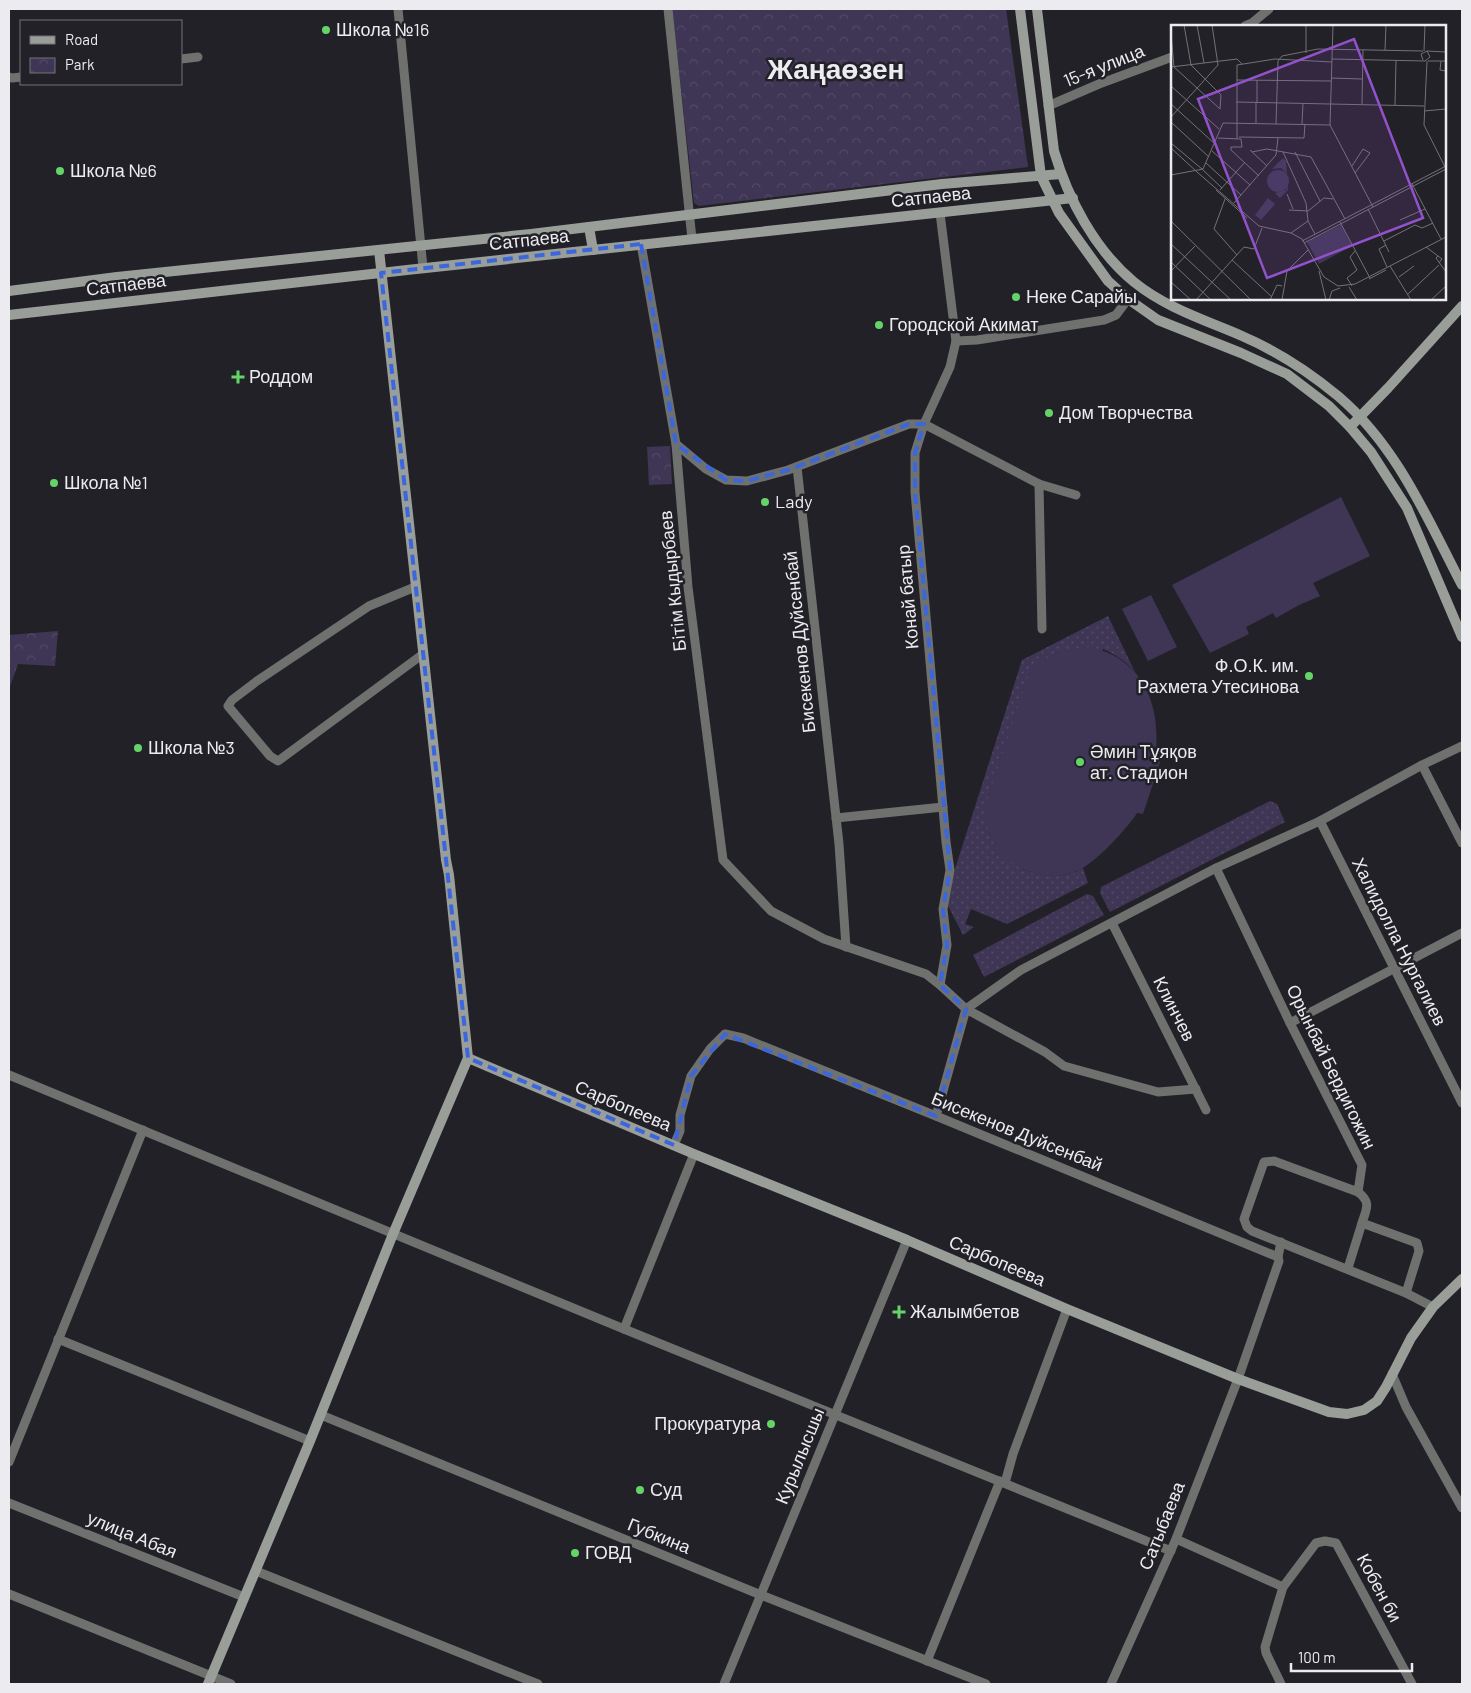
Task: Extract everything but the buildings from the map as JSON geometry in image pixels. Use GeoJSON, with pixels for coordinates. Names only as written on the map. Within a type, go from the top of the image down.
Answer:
{"type":"FeatureCollection","features":[{"type":"Feature","properties":{"kind":"street"},"geometry":{"type":"LineString","coordinates":[[398,9],[423,268]]}},
{"type":"Feature","properties":{"kind":"street"},"geometry":{"type":"LineString","coordinates":[[668,9],[692,239]]}},
{"type":"Feature","properties":{"kind":"street"},"geometry":{"type":"LineString","coordinates":[[1020,9],[1041,176],[1059,213],[1108,281],[1128,299],[1158,320],[1241,353],[1287,374],[1329,406],[1350,427],[1371,452],[1407,508],[1462,637]]}},
{"type":"Feature","properties":{"kind":"street"},"geometry":{"type":"LineString","coordinates":[[1037,9],[1054,151],[1061,174],[1091,234],[1111,259],[1134,282],[1166,303],[1196,318],[1243,336],[1292,362],[1338,396],[1361,417],[1402,471],[1462,585]]}},
{"type":"Feature","properties":{"kind":"street"},"geometry":{"type":"LineString","coordinates":[[1247,25],[1269,9]]}},
{"type":"Feature","properties":{"kind":"street"},"geometry":{"type":"LineString","coordinates":[[182,59],[198,57]]}},
{"type":"Feature","properties":{"kind":"street","name":"15-я улица"},"geometry":{"type":"LineString","coordinates":[[1048,106],[1099,84],[1171,57]]}},
{"type":"Feature","properties":{"kind":"street","name":"Сатпаева"},"geometry":{"type":"LineString","coordinates":[[9,291],[117,277],[589,227],[942,184],[1061,174]]}},
{"type":"Feature","properties":{"kind":"street","name":"Сатпаева"},"geometry":{"type":"LineString","coordinates":[[9,315],[1073,198]]}},
{"type":"Feature","properties":{"kind":"street","name":"Конай батыр"},"geometry":{"type":"LineString","coordinates":[[940,213],[956,341],[950,367],[924,424],[915,453],[915,492],[950,870],[943,909],[947,945],[940,985]]}},
{"type":"Feature","properties":{"kind":"street"},"geometry":{"type":"LineString","coordinates":[[589,227],[593,250]]}},
{"type":"Feature","properties":{"kind":"street","name":"Бiтiм Кыдырбаев"},"geometry":{"type":"LineString","coordinates":[[641,244],[676,444],[688,587],[723,860],[771,911],[824,939],[926,974],[966,1009],[1045,1052],[1064,1066],[1158,1092],[1196,1089]]}},
{"type":"Feature","properties":{"kind":"street"},"geometry":{"type":"LineString","coordinates":[[210,1680],[321,1415],[393,1234],[468,1058],[379,250]]}},
{"type":"Feature","properties":{"kind":"street"},"geometry":{"type":"LineString","coordinates":[[956,341],[977,340],[1104,320],[1116,315],[1128,299]]}},
{"type":"Feature","properties":{"kind":"street"},"geometry":{"type":"LineString","coordinates":[[1350,427],[1462,306]]}},
{"type":"Feature","properties":{"kind":"street"},"geometry":{"type":"LineString","coordinates":[[676,444],[706,469],[726,480],[747,481],[797,466],[909,424],[924,424],[1039,484],[1076,495]]}},
{"type":"Feature","properties":{"kind":"street","name":"Бисекенов Дуйсенбай"},"geometry":{"type":"LineString","coordinates":[[797,466],[836,818],[846,947]]}},
{"type":"Feature","properties":{"kind":"street"},"geometry":{"type":"LineString","coordinates":[[1039,484],[1042,629]]}},
{"type":"Feature","properties":{"kind":"street"},"geometry":{"type":"LineString","coordinates":[[415,587],[369,606],[257,681],[232,700],[228,706],[270,756],[278,761],[423,654]]}},
{"type":"Feature","properties":{"kind":"street"},"geometry":{"type":"LineString","coordinates":[[936,1116],[966,1009],[1006,980],[1021,970],[1216,868],[1320,822],[1422,765],[1462,746]]}},
{"type":"Feature","properties":{"kind":"street"},"geometry":{"type":"LineString","coordinates":[[1422,765],[1462,843]]}},
{"type":"Feature","properties":{"kind":"street"},"geometry":{"type":"LineString","coordinates":[[836,818],[943,807]]}},
{"type":"Feature","properties":{"kind":"street","name":"Халидолла Нургалиев"},"geometry":{"type":"LineString","coordinates":[[1320,822],[1462,1103]]}},
{"type":"Feature","properties":{"kind":"street","name":"Орынбай Бердигожин"},"geometry":{"type":"LineString","coordinates":[[1216,868],[1290,1023],[1362,1165],[1358,1192]]}},
{"type":"Feature","properties":{"kind":"street","name":"Клинчев"},"geometry":{"type":"LineString","coordinates":[[1112,922],[1206,1110]]}},
{"type":"Feature","properties":{"kind":"street"},"geometry":{"type":"LineString","coordinates":[[1290,1023],[1462,932]]}},
{"type":"Feature","properties":{"kind":"street","name":"Бисекенов Дуйсенбай"},"geometry":{"type":"LineString","coordinates":[[674,1145],[680,1131],[680,1115],[691,1076],[710,1050],[725,1034],[743,1038],[1278,1257]]}},
{"type":"Feature","properties":{"kind":"street","name":"Сарбопеева"},"geometry":{"type":"LineString","coordinates":[[468,1058],[694,1154],[907,1240],[1068,1310],[1238,1379],[1329,1412],[1347,1414],[1364,1410],[1377,1401],[1411,1338],[1433,1308],[1462,1279]]}},
{"type":"Feature","properties":{"kind":"street"},"geometry":{"type":"LineString","coordinates":[[9,1075],[624,1329],[1171,1551]]}},
{"type":"Feature","properties":{"kind":"street"},"geometry":{"type":"LineString","coordinates":[[9,1462],[143,1130]]}},
{"type":"Feature","properties":{"kind":"street"},"geometry":{"type":"LineString","coordinates":[[624,1329],[694,1154]]}},
{"type":"Feature","properties":{"kind":"street"},"geometry":{"type":"LineString","coordinates":[[1348,1268],[1367,1207],[1365,1197],[1358,1192],[1274,1160],[1264,1162],[1244,1219],[1247,1227],[1252,1231],[1406,1292],[1433,1308]]}},
{"type":"Feature","properties":{"kind":"street"},"geometry":{"type":"LineString","coordinates":[[1362,1223],[1417,1243],[1419,1251],[1406,1292]]}},
{"type":"Feature","properties":{"kind":"street","name":"Курылысшы"},"geometry":{"type":"LineString","coordinates":[[724,1684],[907,1240]]}},
{"type":"Feature","properties":{"kind":"street","name":"Сатыбаева"},"geometry":{"type":"LineString","coordinates":[[1111,1684],[1176,1540],[1238,1379],[1279,1261],[1281,1242]]}},
{"type":"Feature","properties":{"kind":"street"},"geometry":{"type":"LineString","coordinates":[[927,1661],[1002,1482],[1068,1310]]}},
{"type":"Feature","properties":{"kind":"street"},"geometry":{"type":"LineString","coordinates":[[58,1339],[310,1441]]}},
{"type":"Feature","properties":{"kind":"street"},"geometry":{"type":"LineString","coordinates":[[1392,1374],[1406,1407],[1462,1508]]}},
{"type":"Feature","properties":{"kind":"street","name":"Губкина"},"geometry":{"type":"LineString","coordinates":[[321,1415],[761,1595],[986,1684]]}},
{"type":"Feature","properties":{"kind":"street","name":"улица Абая"},"geometry":{"type":"LineString","coordinates":[[9,1503],[244,1598]]}},
{"type":"Feature","properties":{"kind":"street"},"geometry":{"type":"LineString","coordinates":[[1176,1540],[1283,1587],[1265,1647],[1281,1684]]}},
{"type":"Feature","properties":{"kind":"street","name":"Кобен би"},"geometry":{"type":"LineString","coordinates":[[1283,1587],[1316,1543],[1325,1541],[1336,1543],[1412,1684]]}},
{"type":"Feature","properties":{"kind":"street"},"geometry":{"type":"LineString","coordinates":[[256,1571],[538,1684]]}},
{"type":"Feature","properties":{"kind":"street"},"geometry":{"type":"LineString","coordinates":[[9,1594],[210,1680],[232,1684]]}},
{"type":"Feature","properties":{"kind":"highlighted area"},"geometry":{"type":"Polygon","coordinates":[[[641,244],[676,444],[726,480],[747,481],[788,470],[909,424],[924,424],[915,453],[915,492],[950,870],[943,909],[947,945],[940,985],[966,1009],[936,1116],[725,1034],[691,1076],[674,1145],[468,1058],[381,273],[641,244]]]}},
{"type":"Feature","properties":{"kind":"green space"},"geometry":{"type":"Polygon","coordinates":[[[672,9],[1006,9],[1028,167],[699,206],[694,203],[672,9]]]}},
{"type":"Feature","properties":{"kind":"green space"},"geometry":{"type":"Polygon","coordinates":[[[670,446],[672,484],[649,485],[647,447],[670,446]]]}},
{"type":"Feature","properties":{"kind":"green space"},"geometry":{"type":"Polygon","coordinates":[[[1341,497],[1370,556],[1313,583],[1320,596],[1276,618],[1273,613],[1246,627],[1249,634],[1210,653],[1172,585],[1341,497]]]}},
{"type":"Feature","properties":{"kind":"green space"},"geometry":{"type":"Polygon","coordinates":[[[1151,595],[1177,647],[1148,661],[1122,609],[1151,595]]]}},
{"type":"Feature","properties":{"kind":"green space"},"geometry":{"type":"Polygon","coordinates":[[[1108,616],[1135,672],[1120,659],[1103,649],[1022,869],[1037,874],[1053,876],[1076,872],[1083,868],[1088,883],[1007,924],[971,909],[965,924],[974,927],[963,935],[945,900],[1022,660],[1108,616]]]}},
{"type":"Feature","properties":{"kind":"green space"},"geometry":{"type":"Polygon","coordinates":[[[58,631],[55,666],[18,664],[9,689],[9,635],[58,631]]]}},
{"type":"Feature","properties":{"kind":"green space","name":"Әмин Тұяқов ат. Стадион"},"geometry":{"type":"Polygon","coordinates":[[[1090,647],[1108,653],[1122,661],[1144,684],[1155,715],[1156,750],[1163,753],[1143,814],[1137,813],[1111,844],[1086,866],[1066,874],[1053,876],[1039,875],[1026,871],[1014,864],[995,845],[988,830],[985,806],[1028,676],[1041,662],[1055,654],[1071,649],[1090,647]]]}},
{"type":"Feature","properties":{"kind":"green space"},"geometry":{"type":"Polygon","coordinates":[[[1270,801],[1277,804],[1285,822],[1110,912],[1100,893],[1101,887],[1270,801]]]}},
{"type":"Feature","properties":{"kind":"green space"},"geometry":{"type":"Polygon","coordinates":[[[1087,894],[1093,896],[1104,915],[984,977],[973,955],[1087,894]]]}},
{"type":"Feature","properties":{"kind":"place","name":"Школа №16"},"geometry":{"type":"Point","coordinates":[326,30]}},
{"type":"Feature","properties":{"kind":"place","name":"Школа №6"},"geometry":{"type":"Point","coordinates":[60,171]}},
{"type":"Feature","properties":{"kind":"place","name":"Неке Сарайы"},"geometry":{"type":"Point","coordinates":[1016,297]}},
{"type":"Feature","properties":{"kind":"place","name":"Городской Акимат"},"geometry":{"type":"Point","coordinates":[879,325]}},
{"type":"Feature","properties":{"kind":"place","name":"Роддом"},"geometry":{"type":"Point","coordinates":[238,377]}},
{"type":"Feature","properties":{"kind":"place","name":"Дом Творчества"},"geometry":{"type":"Point","coordinates":[1049,413]}},
{"type":"Feature","properties":{"kind":"place","name":"Школа №1"},"geometry":{"type":"Point","coordinates":[54,483]}},
{"type":"Feature","properties":{"kind":"place","name":"Lady"},"geometry":{"type":"Point","coordinates":[765,502]}},
{"type":"Feature","properties":{"kind":"place","name":"Ф.О.К. им. Рахмета Утесинова"},"geometry":{"type":"Point","coordinates":[1309,676]}},
{"type":"Feature","properties":{"kind":"place","name":"Школа №3"},"geometry":{"type":"Point","coordinates":[138,748]}},
{"type":"Feature","properties":{"kind":"place","name":"Әмин Тұяқов ат. Стадион"},"geometry":{"type":"Point","coordinates":[1080,762]}},
{"type":"Feature","properties":{"kind":"place","name":"Жалымбетов"},"geometry":{"type":"Point","coordinates":[899,1312]}},
{"type":"Feature","properties":{"kind":"place","name":"Прокуратура"},"geometry":{"type":"Point","coordinates":[771,1424]}},
{"type":"Feature","properties":{"kind":"place","name":"Суд"},"geometry":{"type":"Point","coordinates":[640,1490]}},
{"type":"Feature","properties":{"kind":"place","name":"ГОВД"},"geometry":{"type":"Point","coordinates":[575,1553]}},
{"type":"Feature","properties":{"kind":"district","name":"Жаңаөзен"},"geometry":{"type":"Point","coordinates":[836,69]}}]}
